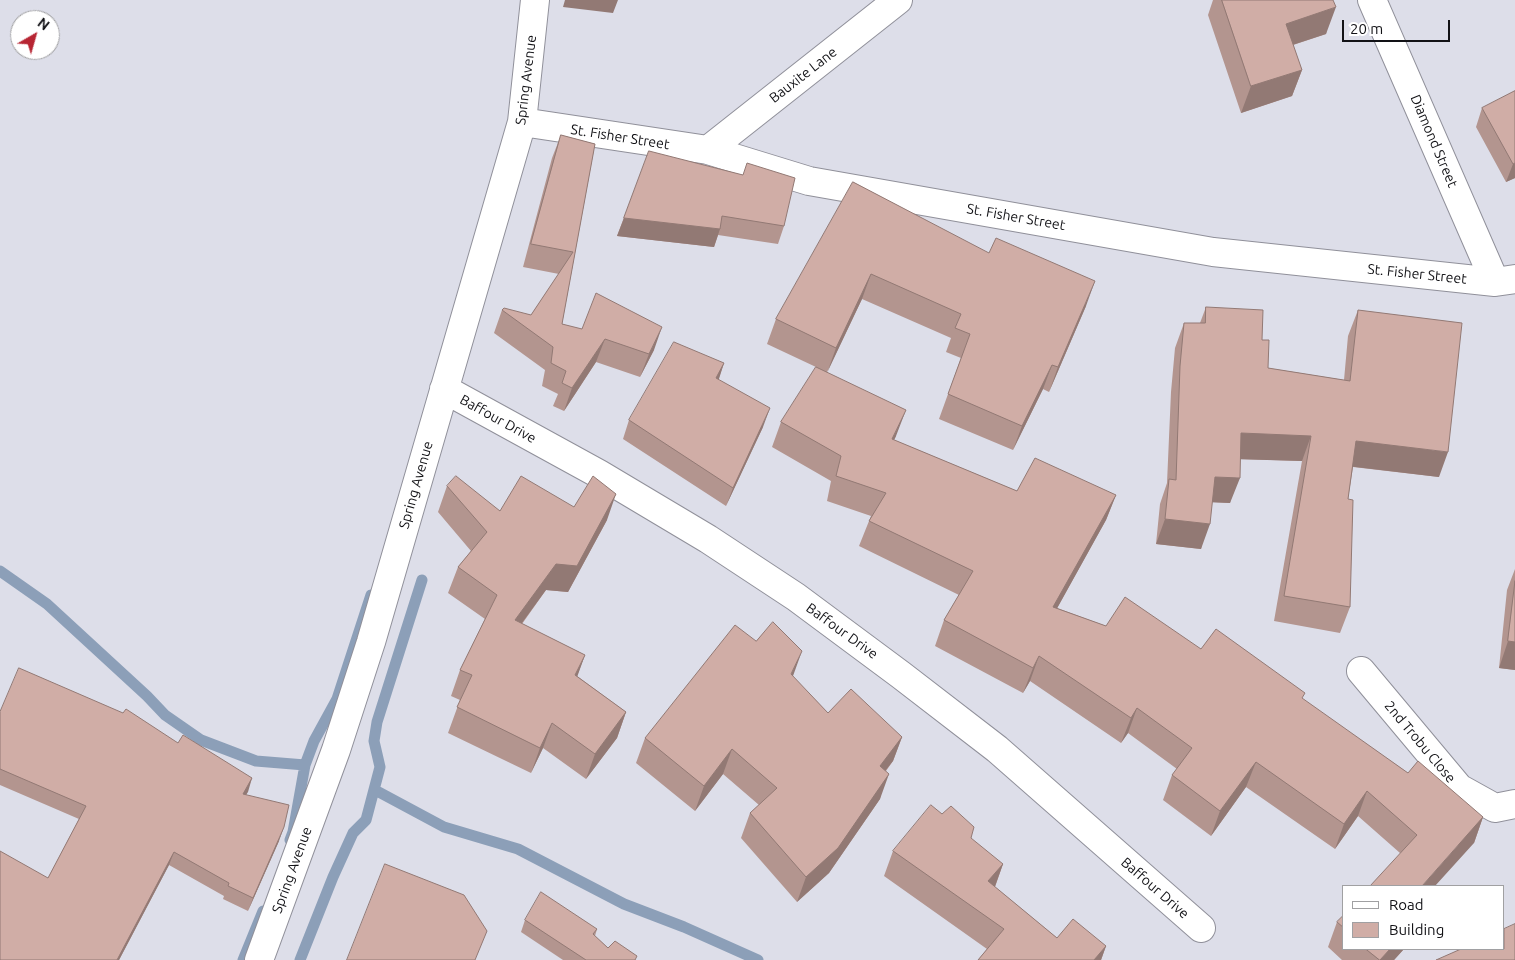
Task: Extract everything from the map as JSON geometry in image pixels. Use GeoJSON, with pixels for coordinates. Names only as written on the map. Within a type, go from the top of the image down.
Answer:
{"type":"FeatureCollection","features":[{"type":"Feature","properties":{"kind":"street","name":"Spring Avenue"},"geometry":{"type":"LineString","coordinates":[[259,960],[336,750],[371,642],[522,122],[535,0]]}},
{"type":"Feature","properties":{"kind":"street","name":"Bauxite Lane"},"geometry":{"type":"LineString","coordinates":[[708,150],[898,0]]}},
{"type":"Feature","properties":{"kind":"street","name":"Diamond Street"},"geometry":{"type":"LineString","coordinates":[[1372,0],[1505,281]]}},
{"type":"Feature","properties":{"kind":"street","name":"St. Fisher Street"},"geometry":{"type":"LineString","coordinates":[[522,122],[708,150],[809,180],[1212,252],[1505,281]]}},
{"type":"Feature","properties":{"kind":"street","name":"Baffour Drive"},"geometry":{"type":"LineString","coordinates":[[444,390],[599,474],[708,539],[796,597],[997,749],[1201,928]]}},
{"type":"Feature","properties":{"kind":"street","name":"2nd Trobu Close"},"geometry":{"type":"LineString","coordinates":[[1361,672],[1460,788],[1495,808],[1515,804]]}},
{"type":"Feature","properties":{"kind":"building"},"geometry":{"type":"Polygon","coordinates":[[[1222,0],[1333,0],[1336,7],[1286,24],[1302,70],[1251,86],[1222,0]]]}},
{"type":"Feature","properties":{"kind":"building"},"geometry":{"type":"Polygon","coordinates":[[[1515,91],[1515,163],[1513,164],[1482,108],[1515,91]]]}},
{"type":"Feature","properties":{"kind":"building"},"geometry":{"type":"Polygon","coordinates":[[[561,135],[595,144],[562,324],[582,329],[596,293],[662,327],[649,354],[605,339],[572,388],[562,383],[566,371],[551,363],[553,347],[502,310],[504,308],[531,315],[573,252],[531,244],[561,135]]]}},
{"type":"Feature","properties":{"kind":"building"},"geometry":{"type":"Polygon","coordinates":[[[649,151],[743,175],[747,163],[795,178],[784,226],[722,216],[720,229],[624,218],[649,151]]]}},
{"type":"Feature","properties":{"kind":"building"},"geometry":{"type":"Polygon","coordinates":[[[853,182],[989,253],[996,238],[1095,281],[1058,367],[1052,365],[1022,426],[948,394],[970,334],[955,328],[961,314],[871,274],[836,348],[776,319],[853,182]]]}},
{"type":"Feature","properties":{"kind":"building"},"geometry":{"type":"Polygon","coordinates":[[[1206,307],[1263,310],[1262,340],[1269,340],[1268,368],[1350,381],[1358,310],[1462,323],[1448,452],[1356,441],[1348,499],[1353,500],[1350,607],[1284,596],[1311,436],[1241,433],[1240,478],[1215,477],[1210,524],[1165,519],[1169,479],[1176,480],[1180,366],[1184,323],[1205,323],[1206,307]]]}},
{"type":"Feature","properties":{"kind":"building"},"geometry":{"type":"Polygon","coordinates":[[[674,342],[724,363],[716,378],[770,408],[733,488],[629,420],[674,342]]]}},
{"type":"Feature","properties":{"kind":"building"},"geometry":{"type":"Polygon","coordinates":[[[816,367],[906,410],[892,439],[1017,491],[1035,458],[1116,495],[1053,607],[1106,626],[1125,597],[1201,649],[1216,629],[1305,693],[1302,698],[1408,773],[1418,761],[1483,817],[1423,885],[1371,885],[1417,835],[1367,791],[1344,824],[1256,762],[1220,811],[1172,775],[1192,748],[1137,708],[1131,718],[1039,656],[1033,668],[944,620],[973,571],[869,521],[886,493],[836,476],[841,456],[781,422],[816,367]]]}},
{"type":"Feature","properties":{"kind":"building"},"geometry":{"type":"Polygon","coordinates":[[[456,476],[500,511],[521,476],[574,507],[593,476],[616,494],[577,566],[556,564],[515,620],[585,655],[575,675],[626,712],[595,754],[552,723],[540,748],[457,707],[472,675],[460,670],[497,595],[458,567],[487,532],[447,486],[456,476]]]}},
{"type":"Feature","properties":{"kind":"building"},"geometry":{"type":"Polygon","coordinates":[[[1515,581],[1515,642],[1508,641],[1515,581]]]}},
{"type":"Feature","properties":{"kind":"building"},"geometry":{"type":"Polygon","coordinates":[[[773,622],[802,651],[791,674],[828,713],[851,689],[902,737],[880,766],[889,774],[838,848],[806,877],[750,813],[777,788],[732,749],[704,786],[645,738],[735,625],[756,641],[773,622]]]}},
{"type":"Feature","properties":{"kind":"building"},"geometry":{"type":"Polygon","coordinates":[[[19,668],[123,713],[126,709],[178,743],[183,735],[252,778],[243,794],[289,805],[284,827],[253,898],[228,886],[229,883],[174,852],[117,960],[0,960],[0,851],[48,878],[86,806],[0,769],[0,712],[19,668]]]}},
{"type":"Feature","properties":{"kind":"building"},"geometry":{"type":"Polygon","coordinates":[[[931,805],[942,814],[951,806],[974,827],[971,838],[1003,864],[988,881],[1057,938],[1073,919],[1106,946],[1094,960],[978,960],[1004,929],[893,851],[931,805]]]}},
{"type":"Feature","properties":{"kind":"building"},"geometry":{"type":"Polygon","coordinates":[[[385,864],[464,895],[487,931],[475,960],[347,960],[385,864]]]}},
{"type":"Feature","properties":{"kind":"building"},"geometry":{"type":"Polygon","coordinates":[[[541,892],[597,929],[593,934],[608,948],[615,941],[637,956],[635,960],[586,960],[525,920],[541,892]]]}},
{"type":"Feature","properties":{"kind":"building"},"geometry":{"type":"Polygon","coordinates":[[[1342,917],[1342,926],[1337,922],[1342,917]]]}},
{"type":"Feature","properties":{"kind":"building"},"geometry":{"type":"Polygon","coordinates":[[[1515,924],[1515,960],[1436,960],[1459,950],[1505,950],[1505,929],[1515,924]]]}},
{"type":"Feature","properties":{"kind":"building"},"geometry":{"type":"Polygon","coordinates":[[[1367,950],[1389,950],[1380,960],[1367,950]]]}},
{"type":"Feature","properties":{"kind":"waterway"},"geometry":{"type":"LineString","coordinates":[[0,571],[47,604],[147,696],[165,715],[201,740],[256,761],[305,765]]}},
{"type":"Feature","properties":{"kind":"waterway"},"geometry":{"type":"LineString","coordinates":[[300,960],[333,877],[353,833],[366,820],[380,767],[374,741],[377,722],[422,580]]}},
{"type":"Feature","properties":{"kind":"waterway"},"geometry":{"type":"LineString","coordinates":[[290,840],[305,765],[314,741],[337,699],[371,595]]}},
{"type":"Feature","properties":{"kind":"waterway"},"geometry":{"type":"LineString","coordinates":[[375,790],[444,827],[518,849],[624,904],[684,927],[758,960]]}},
{"type":"Feature","properties":{"kind":"waterway"},"geometry":{"type":"LineString","coordinates":[[243,960],[263,911]]}}]}
